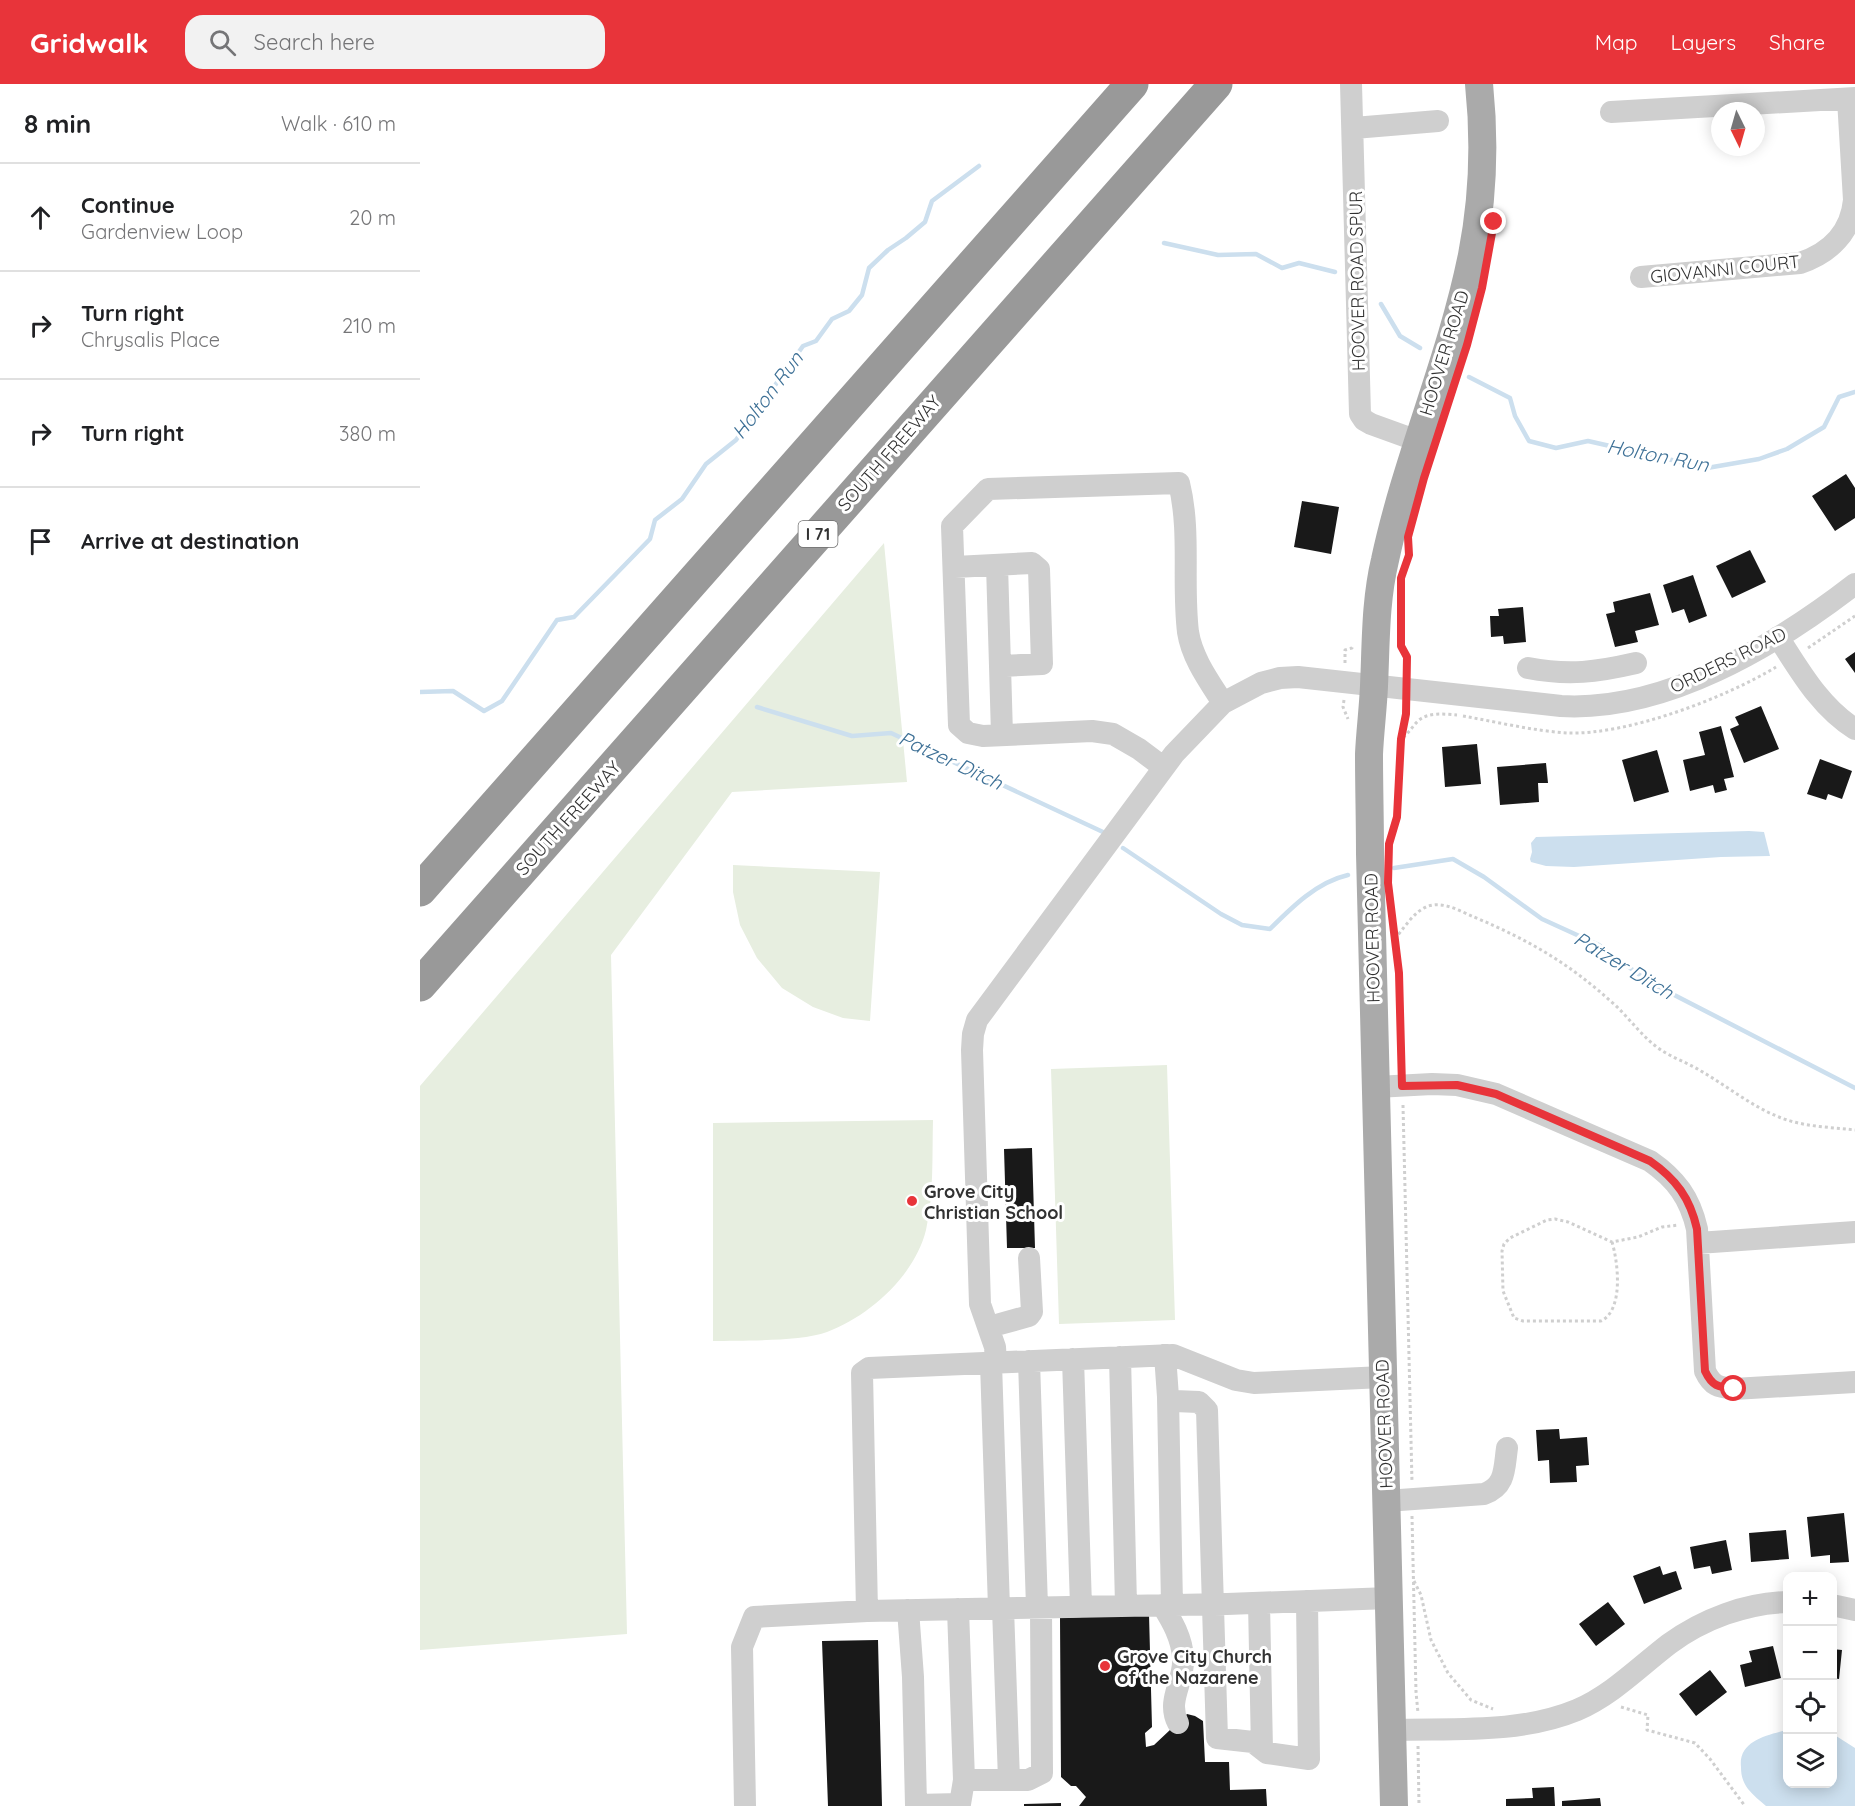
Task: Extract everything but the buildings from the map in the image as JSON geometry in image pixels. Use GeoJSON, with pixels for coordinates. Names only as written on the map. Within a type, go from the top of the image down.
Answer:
{"type":"FeatureCollection","features":[{"type":"Feature","properties":{"kind":"highway"},"geometry":{"type":"LineString","coordinates":[[420,890],[1132,84]]}},
{"type":"Feature","properties":{"kind":"highway","name":"SOUTH FREEWAY"},"geometry":{"type":"LineString","coordinates":[[420,985],[1216,84]]}},
{"type":"Feature","properties":{"kind":"main road","name":"HOOVER ROAD"},"geometry":{"type":"LineString","coordinates":[[1394,1806],[1405,1729],[1389,1598],[1399,1500],[1383,1377],[1389,1086],[1369,752],[1381,580],[1418,441],[1463,294],[1472,254],[1479,205],[1482,158],[1479,84]]}},
{"type":"Feature","properties":{"kind":"street","name":"HOOVER ROAD SPUR"},"geometry":{"type":"LineString","coordinates":[[1351,84],[1360,414],[1371,424],[1418,441]]}},
{"type":"Feature","properties":{"kind":"street"},"geometry":{"type":"LineString","coordinates":[[1611,112],[1852,98]]}},
{"type":"Feature","properties":{"kind":"street","name":"GIOVANNI COURT"},"geometry":{"type":"LineString","coordinates":[[1641,277],[1784,266],[1816,258],[1827,250],[1839,239],[1853,213],[1852,98]]}},
{"type":"Feature","properties":{"kind":"street"},"geometry":{"type":"LineString","coordinates":[[1354,128],[1438,121]]}},
{"type":"Feature","properties":{"kind":"street"},"geometry":{"type":"LineString","coordinates":[[1163,767],[1139,749],[1113,734],[1092,731],[983,736],[968,733],[959,725],[952,526],[987,489],[1179,483],[1185,507],[1188,633],[1195,657],[1223,703]]}},
{"type":"Feature","properties":{"kind":"street"},"geometry":{"type":"LineString","coordinates":[[955,567],[1032,563],[1039,569],[1042,664],[1000,666]]}},
{"type":"Feature","properties":{"kind":"street"},"geometry":{"type":"LineString","coordinates":[[997,565],[1002,735]]}},
{"type":"Feature","properties":{"kind":"street","name":"ORDERS ROAD"},"geometry":{"type":"LineString","coordinates":[[1009,1780],[993,1362],[995,1347],[980,1304],[972,1050],[977,1020],[1163,767],[1223,703],[1261,683],[1280,678],[1310,678],[1561,706],[1601,705],[1661,692],[1738,659],[1795,628],[1855,584]]}},
{"type":"Feature","properties":{"kind":"street"},"geometry":{"type":"LineString","coordinates":[[1778,637],[1826,707],[1840,720],[1855,729]]}},
{"type":"Feature","properties":{"kind":"street"},"geometry":{"type":"LineString","coordinates":[[1528,668],[1568,674],[1597,672],[1636,663]]}},
{"type":"Feature","properties":{"kind":"street"},"geometry":{"type":"LineString","coordinates":[[1597,672],[1601,705]]}},
{"type":"Feature","properties":{"kind":"street"},"geometry":{"type":"LineString","coordinates":[[1389,1086],[1457,1085],[1496,1094],[1650,1161],[1667,1173],[1682,1189],[1692,1209],[1697,1233],[1703,1357],[1705,1371],[1710,1381],[1720,1387],[1734,1389],[1855,1382]]}},
{"type":"Feature","properties":{"kind":"street"},"geometry":{"type":"LineString","coordinates":[[1697,1233],[1855,1232]]}},
{"type":"Feature","properties":{"kind":"street"},"geometry":{"type":"LineString","coordinates":[[988,1327],[1029,1316],[1032,1312],[1029,1258]]}},
{"type":"Feature","properties":{"kind":"street"},"geometry":{"type":"LineString","coordinates":[[1165,1355],[1168,1397],[1167,1605],[1180,1640],[1184,1660],[1173,1700],[1173,1714],[1178,1723]]}},
{"type":"Feature","properties":{"kind":"street"},"geometry":{"type":"LineString","coordinates":[[867,1611],[862,1373],[869,1368],[1173,1355],[1236,1380],[1254,1383],[1383,1377]]}},
{"type":"Feature","properties":{"kind":"street"},"geometry":{"type":"LineString","coordinates":[[1120,1357],[1126,1605]]}},
{"type":"Feature","properties":{"kind":"street"},"geometry":{"type":"LineString","coordinates":[[1073,1359],[1081,1606]]}},
{"type":"Feature","properties":{"kind":"street"},"geometry":{"type":"LineString","coordinates":[[964,1780],[1028,1780],[1042,1773],[1039,1607],[1029,1361]]}},
{"type":"Feature","properties":{"kind":"street"},"geometry":{"type":"LineString","coordinates":[[1168,1397],[1174,1401],[1199,1402],[1207,1410],[1216,1738],[1253,1742],[1267,1753],[1309,1759],[1307,1601]]}},
{"type":"Feature","properties":{"kind":"street"},"geometry":{"type":"LineString","coordinates":[[1399,1500],[1484,1494],[1495,1490],[1502,1481],[1507,1448]]}},
{"type":"Feature","properties":{"kind":"street"},"geometry":{"type":"LineString","coordinates":[[745,1806],[742,1647],[753,1617],[867,1611],[1389,1598]]}},
{"type":"Feature","properties":{"kind":"street"},"geometry":{"type":"LineString","coordinates":[[1405,1729],[1504,1727],[1556,1717],[1577,1710],[1601,1697],[1670,1644],[1698,1626],[1728,1613],[1758,1605],[1783,1602]]}},
{"type":"Feature","properties":{"kind":"street"},"geometry":{"type":"LineString","coordinates":[[1259,1603],[1262,1749]]}},
{"type":"Feature","properties":{"kind":"street"},"geometry":{"type":"LineString","coordinates":[[1837,1606],[1855,1610]]}},
{"type":"Feature","properties":{"kind":"street"},"geometry":{"type":"LineString","coordinates":[[908,1610],[913,1677],[916,1805],[960,1804],[964,1780],[958,1609]]}},
{"type":"Feature","properties":{"kind":"path"},"geometry":{"type":"LineString","coordinates":[[1392,835],[1397,817],[1401,739],[1406,714],[1407,657],[1401,646],[1402,602]]}},
{"type":"Feature","properties":{"kind":"path"},"geometry":{"type":"LineString","coordinates":[[1401,739],[1419,720],[1426,716],[1443,714],[1568,733],[1604,730],[1649,721],[1721,694],[1791,658],[1855,615]]}},
{"type":"Feature","properties":{"kind":"path"},"geometry":{"type":"LineString","coordinates":[[1395,939],[1425,907],[1437,904],[1453,908],[1545,950],[1575,971],[1617,1007],[1646,1038],[1662,1051],[1700,1070],[1744,1099],[1780,1117],[1808,1125],[1855,1130]]}},
{"type":"Feature","properties":{"kind":"path"},"geometry":{"type":"LineString","coordinates":[[1393,929],[1399,973],[1389,1086],[1405,1729],[1419,1806]]}},
{"type":"Feature","properties":{"kind":"path"},"geometry":{"type":"LineString","coordinates":[[1612,1242],[1617,1259],[1618,1287],[1606,1318],[1601,1321],[1523,1321],[1514,1318],[1503,1291],[1502,1251],[1504,1244],[1510,1238],[1547,1220],[1568,1222],[1612,1242],[1638,1237],[1662,1227],[1697,1233]]}},
{"type":"Feature","properties":{"kind":"shaded area"},"geometry":{"type":"Polygon","coordinates":[[[884,543],[907,782],[732,792],[611,955],[627,1634],[420,1650],[420,1086],[884,543]]]}},
{"type":"Feature","properties":{"kind":"shaded area"},"geometry":{"type":"Polygon","coordinates":[[[733,865],[880,872],[870,1021],[843,1018],[813,1007],[782,988],[757,958],[740,925],[733,892],[733,865]]]}},
{"type":"Feature","properties":{"kind":"shaded area"},"geometry":{"type":"Polygon","coordinates":[[[1167,1065],[1175,1320],[1059,1324],[1051,1069],[1167,1065]]]}},
{"type":"Feature","properties":{"kind":"shaded area"},"geometry":{"type":"Polygon","coordinates":[[[933,1120],[931,1189],[926,1230],[912,1263],[888,1292],[859,1316],[827,1332],[771,1340],[713,1341],[713,1123],[933,1120]]]}},
{"type":"Feature","properties":{"kind":"water"},"geometry":{"type":"Polygon","coordinates":[[[1764,832],[1770,856],[1574,867],[1546,866],[1531,862],[1530,859],[1531,843],[1536,837],[1764,832]]]}},
{"type":"Feature","properties":{"kind":"water"},"geometry":{"type":"Polygon","coordinates":[[[1783,1731],[1783,1788],[1837,1788],[1837,1737],[1855,1748],[1855,1806],[1766,1806],[1745,1784],[1741,1773],[1741,1758],[1749,1745],[1783,1731]]]}},
{"type":"Feature","properties":{"kind":"waterway","name":"Holton Run"},"geometry":{"type":"LineString","coordinates":[[420,692],[453,691],[484,711],[502,701],[557,620],[574,617],[650,539],[655,520],[682,499],[706,464],[736,440],[803,346],[816,341],[832,319],[849,311],[862,295],[869,268],[888,250],[925,222],[932,201],[979,166]]}},
{"type":"Feature","properties":{"kind":"waterway","name":"Holton Run"},"geometry":{"type":"LineString","coordinates":[[1164,243],[1218,255],[1256,254],[1282,268],[1299,263],[1335,272]]}},
{"type":"Feature","properties":{"kind":"waterway","name":"Holton Run"},"geometry":{"type":"LineString","coordinates":[[1381,304],[1400,336],[1420,348]]}},
{"type":"Feature","properties":{"kind":"waterway","name":"Holton Run"},"geometry":{"type":"LineString","coordinates":[[1469,377],[1510,398],[1515,416],[1529,441],[1556,448],[1588,441],[1707,468],[1759,459],[1787,449],[1824,427],[1839,397],[1855,392]]}},
{"type":"Feature","properties":{"kind":"waterway","name":"Patzer Ditch"},"geometry":{"type":"LineString","coordinates":[[757,707],[852,736],[891,733],[1103,832]]}},
{"type":"Feature","properties":{"kind":"waterway","name":"Patzer Ditch"},"geometry":{"type":"LineString","coordinates":[[1123,848],[1221,914],[1242,925],[1270,929],[1315,889],[1348,875]]}},
{"type":"Feature","properties":{"kind":"waterway","name":"Patzer Ditch"},"geometry":{"type":"LineString","coordinates":[[1394,868],[1453,859],[1484,877],[1542,919],[1599,945],[1649,982],[1855,1088]]}},
{"type":"Feature","properties":{"kind":"place","name":"Grove City Christian School"},"geometry":{"type":"Point","coordinates":[912,1201]}},
{"type":"Feature","properties":{"kind":"place","name":"Grove City Church of the Nazarene"},"geometry":{"type":"Point","coordinates":[1105,1666]}},
{"type":"Feature","properties":{"kind":"route"},"geometry":{"type":"LineString","coordinates":[[1494,222],[1482,288],[1467,345],[1424,478],[1408,537],[1409,555],[1401,578],[1401,646],[1407,657],[1406,714],[1401,739],[1397,817],[1389,844],[1388,883],[1399,973],[1402,1086],[1457,1085],[1496,1094],[1650,1161],[1667,1173],[1682,1189],[1692,1209],[1697,1229],[1705,1371],[1710,1381],[1720,1387],[1734,1389]]}}]}
